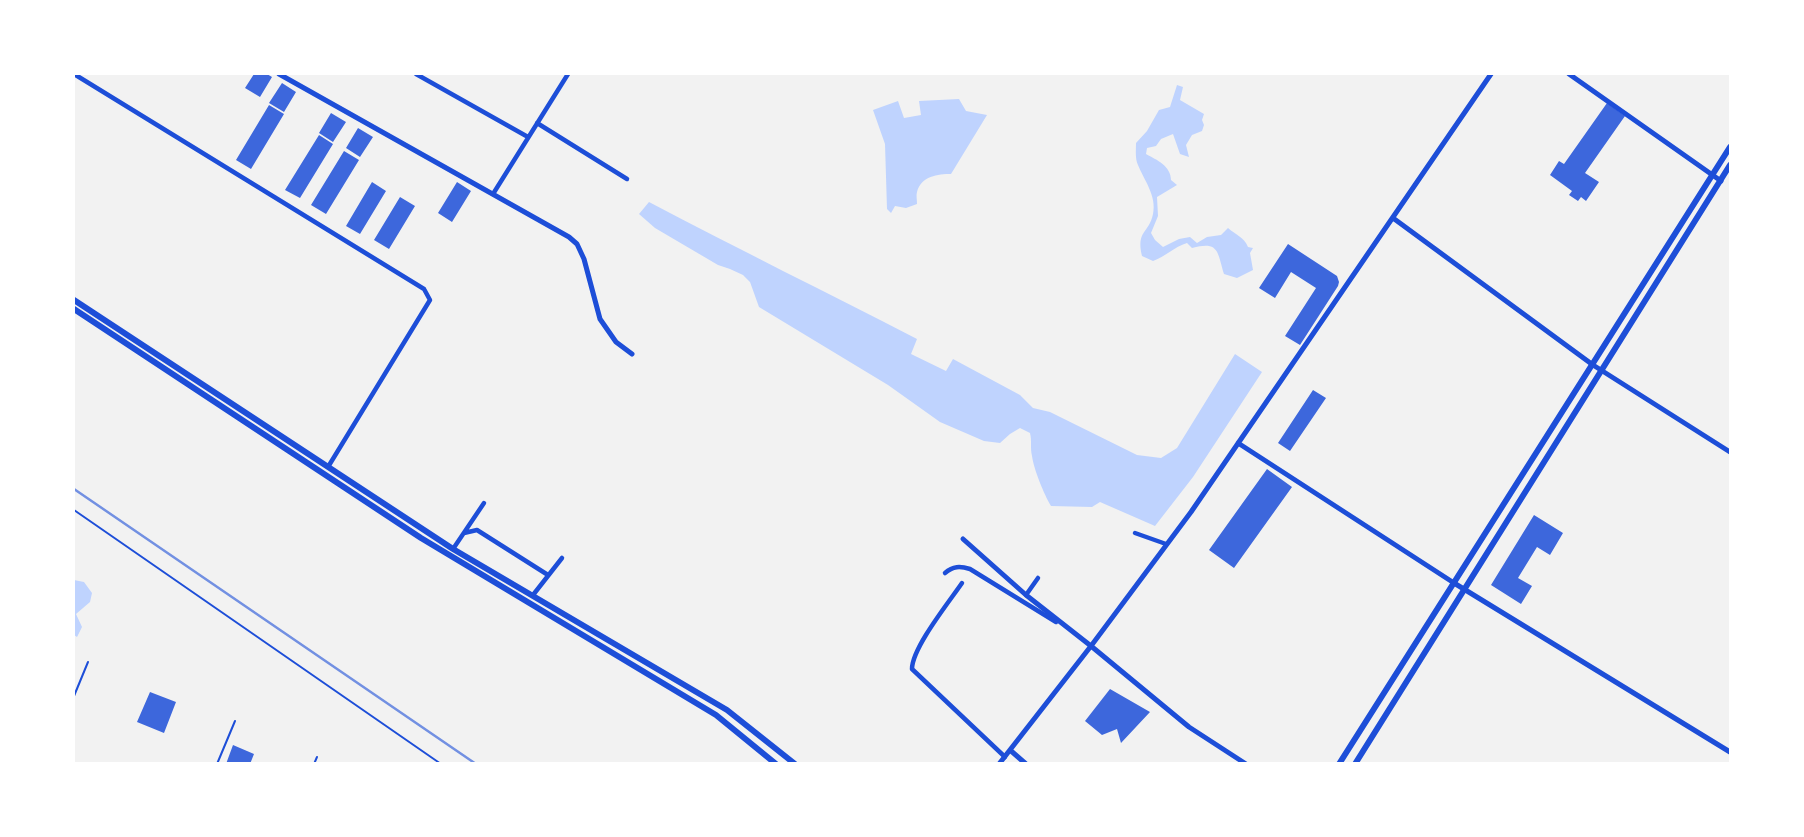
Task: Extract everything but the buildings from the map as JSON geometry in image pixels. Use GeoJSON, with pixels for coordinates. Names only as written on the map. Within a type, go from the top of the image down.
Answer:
{"type":"FeatureCollection","features":[{"type":"Feature","properties":{"kind":"main road"},"geometry":{"type":"LineString","coordinates":[[1339,764],[1731,147]]}},
{"type":"Feature","properties":{"kind":"main road"},"geometry":{"type":"LineString","coordinates":[[1357,763],[1731,165]]}},
{"type":"Feature","properties":{"kind":"main road"},"geometry":{"type":"LineString","coordinates":[[74,300],[453,549],[727,710],[795,764]]}},
{"type":"Feature","properties":{"kind":"main road"},"geometry":{"type":"LineString","coordinates":[[74,309],[421,538],[716,715],[776,764]]}},
{"type":"Feature","properties":{"kind":"street"},"geometry":{"type":"LineString","coordinates":[[74,74],[424,289],[430,300],[328,467]]}},
{"type":"Feature","properties":{"kind":"street"},"geometry":{"type":"LineString","coordinates":[[279,74],[569,237],[577,244],[584,259],[600,319],[616,342],[632,354]]}},
{"type":"Feature","properties":{"kind":"street"},"geometry":{"type":"LineString","coordinates":[[416,74],[528,137]]}},
{"type":"Feature","properties":{"kind":"street"},"geometry":{"type":"LineString","coordinates":[[493,194],[568,74]]}},
{"type":"Feature","properties":{"kind":"street"},"geometry":{"type":"LineString","coordinates":[[999,764],[1191,512],[1491,74]]}},
{"type":"Feature","properties":{"kind":"street"},"geometry":{"type":"LineString","coordinates":[[1569,74],[1721,181]]}},
{"type":"Feature","properties":{"kind":"street"},"geometry":{"type":"LineString","coordinates":[[537,123],[627,178]]}},
{"type":"Feature","properties":{"kind":"street"},"geometry":{"type":"LineString","coordinates":[[1393,218],[1593,365],[1731,452]]}},
{"type":"Feature","properties":{"kind":"street"},"geometry":{"type":"LineString","coordinates":[[1238,443],[1454,583],[1731,752]]}},
{"type":"Feature","properties":{"kind":"street"},"geometry":{"type":"LineString","coordinates":[[453,549],[484,503]]}},
{"type":"Feature","properties":{"kind":"street"},"geometry":{"type":"LineString","coordinates":[[464,533],[477,530],[548,575]]}},
{"type":"Feature","properties":{"kind":"street"},"geometry":{"type":"LineString","coordinates":[[1135,533],[1166,544]]}},
{"type":"Feature","properties":{"kind":"street"},"geometry":{"type":"LineString","coordinates":[[963,539],[1026,595],[1189,727],[1246,764]]}},
{"type":"Feature","properties":{"kind":"street"},"geometry":{"type":"LineString","coordinates":[[533,595],[562,558]]}},
{"type":"Feature","properties":{"kind":"street"},"geometry":{"type":"LineString","coordinates":[[945,573],[950,568],[960,566],[970,569],[1069,629]]}},
{"type":"Feature","properties":{"kind":"street"},"geometry":{"type":"LineString","coordinates":[[1026,595],[1038,578]]}},
{"type":"Feature","properties":{"kind":"street"},"geometry":{"type":"LineString","coordinates":[[962,583],[930,629],[912,660],[912,669],[1005,757]]}},
{"type":"Feature","properties":{"kind":"street"},"geometry":{"type":"LineString","coordinates":[[1010,750],[1026,764]]}},
{"type":"Feature","properties":{"kind":"lane"},"geometry":{"type":"LineString","coordinates":[[74,509],[442,764]]}},
{"type":"Feature","properties":{"kind":"lane"},"geometry":{"type":"LineString","coordinates":[[74,696],[88,662]]}},
{"type":"Feature","properties":{"kind":"lane"},"geometry":{"type":"LineString","coordinates":[[217,764],[235,720]]}},
{"type":"Feature","properties":{"kind":"lane"},"geometry":{"type":"LineString","coordinates":[[314,764],[317,757]]}},
{"type":"Feature","properties":{"kind":"water"},"geometry":{"type":"Polygon","coordinates":[[[1177,85],[1183,87],[1180,100],[1204,114],[1204,125],[1202,131],[1192,135],[1186,145],[1189,157],[1180,154],[1173,134],[1161,139],[1156,146],[1147,148],[1146,154],[1166,167],[1171,180],[1177,185],[1157,197],[1158,216],[1151,233],[1163,247],[1190,237],[1197,243],[1207,237],[1221,235],[1228,228],[1242,238],[1248,247],[1253,248],[1250,253],[1253,270],[1237,278],[1224,274],[1218,254],[1212,247],[1192,248],[1187,243],[1153,261],[1142,256],[1141,241],[1154,207],[1152,195],[1137,163],[1136,143],[1147,131],[1159,110],[1170,107],[1177,85]]]}},
{"type":"Feature","properties":{"kind":"water"},"geometry":{"type":"Polygon","coordinates":[[[959,99],[966,111],[987,115],[951,174],[926,179],[917,192],[917,204],[906,208],[895,206],[891,213],[887,209],[885,144],[873,110],[898,101],[904,118],[921,115],[919,101],[959,99]]]}},
{"type":"Feature","properties":{"kind":"water"},"geometry":{"type":"Polygon","coordinates":[[[649,202],[917,339],[911,354],[946,371],[953,359],[1020,395],[1033,408],[1050,412],[1137,455],[1161,458],[1177,448],[1235,354],[1262,372],[1193,477],[1155,526],[1100,502],[1092,507],[1051,506],[1035,468],[1030,433],[1020,428],[1000,443],[984,441],[940,422],[888,385],[759,307],[750,282],[743,275],[718,265],[655,228],[639,214],[649,202]]]}},
{"type":"Feature","properties":{"kind":"water"},"geometry":{"type":"Polygon","coordinates":[[[74,580],[84,582],[92,593],[90,602],[76,614],[82,627],[77,637],[74,635],[74,580]]]}},
{"type":"Feature","properties":{"kind":"railway"},"geometry":{"type":"LineString","coordinates":[[74,489],[476,764]]}}]}
